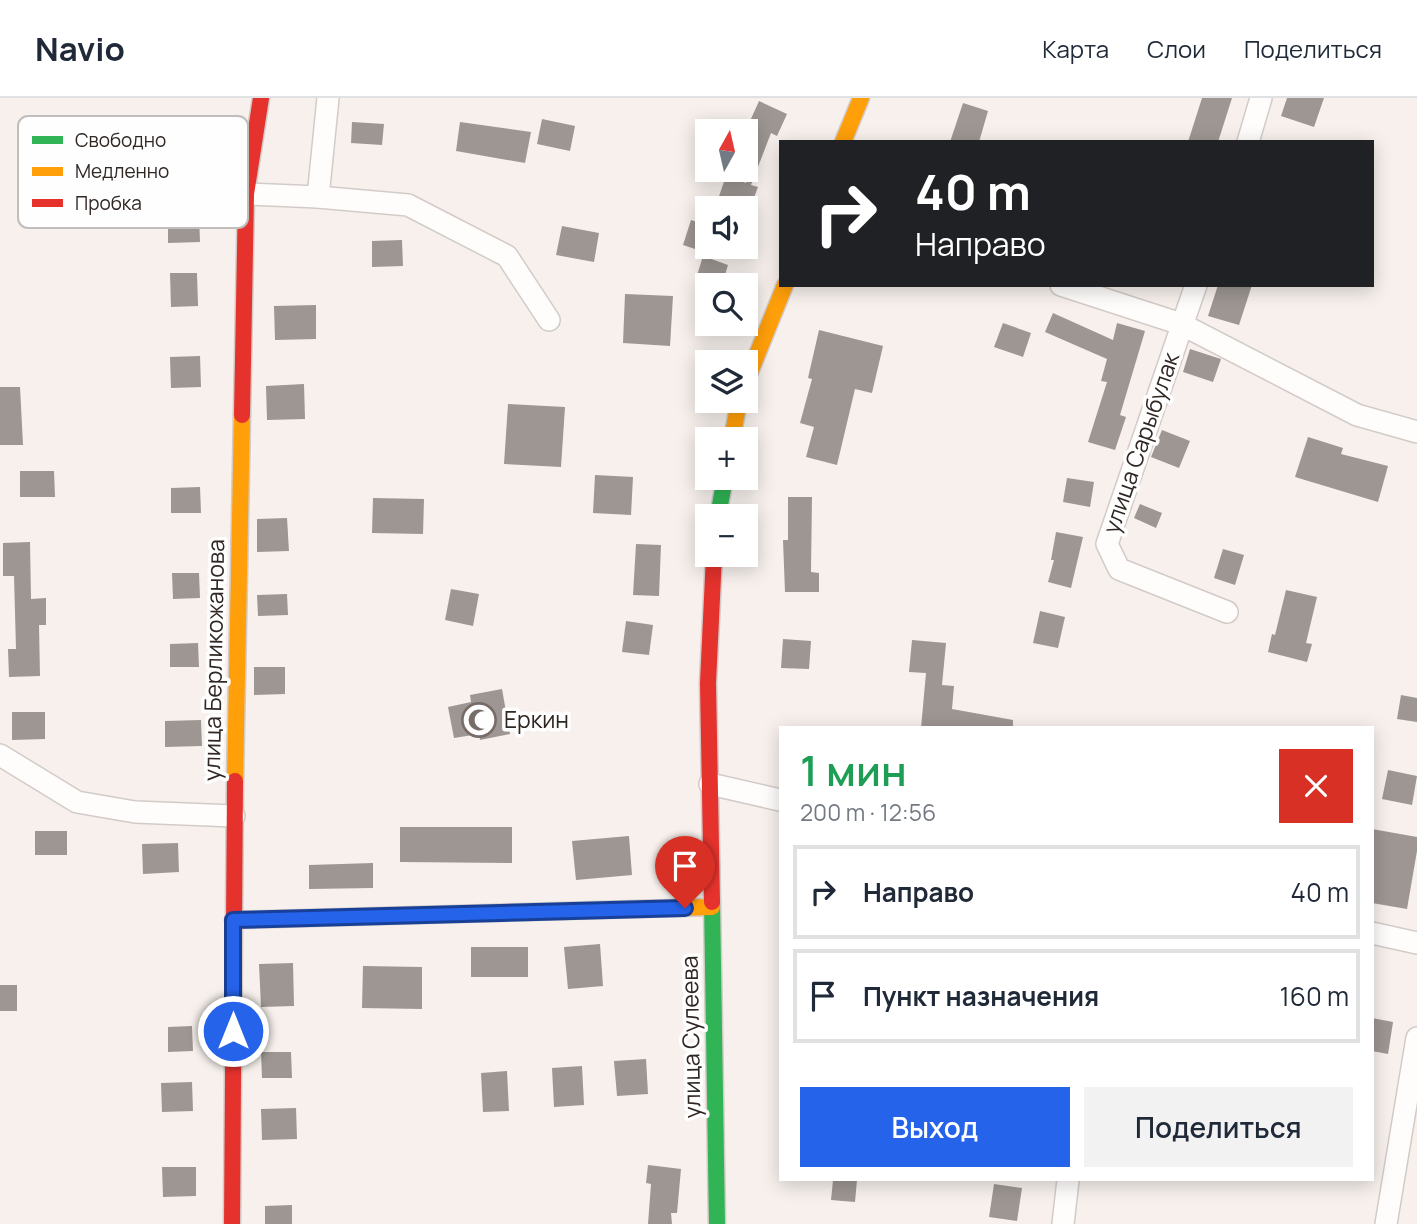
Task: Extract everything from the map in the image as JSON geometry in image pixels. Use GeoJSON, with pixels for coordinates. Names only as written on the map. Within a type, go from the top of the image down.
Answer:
{"type":"FeatureCollection","features":[{"type":"Feature","properties":{"kind":"street","name":"улица Берликожанова"},"geometry":{"type":"LineString","coordinates":[[248,187],[261,98]]}},
{"type":"Feature","properties":{"kind":"street"},"geometry":{"type":"LineString","coordinates":[[318,197],[328,98]]}},
{"type":"Feature","properties":{"kind":"street"},"geometry":{"type":"LineString","coordinates":[[845,140],[861,98]]}},
{"type":"Feature","properties":{"kind":"street"},"geometry":{"type":"LineString","coordinates":[[1249,140],[1261,98]]}},
{"type":"Feature","properties":{"kind":"street"},"geometry":{"type":"LineString","coordinates":[[248,194],[408,205],[508,256],[549,320]]}},
{"type":"Feature","properties":{"kind":"street","name":"улица Берликожанова"},"geometry":{"type":"LineString","coordinates":[[232,1224],[234,816],[246,228]]}},
{"type":"Feature","properties":{"kind":"street"},"geometry":{"type":"LineString","coordinates":[[758,352],[784,287]]}},
{"type":"Feature","properties":{"kind":"street"},"geometry":{"type":"LineString","coordinates":[[1067,287],[1181,324],[1357,415],[1417,432]]}},
{"type":"Feature","properties":{"kind":"street","name":"улица Сарыбулак"},"geometry":{"type":"LineString","coordinates":[[1195,287],[1107,544],[1119,569],[1227,611]]}},
{"type":"Feature","properties":{"kind":"street","name":"улица Сулеева"},"geometry":{"type":"LineString","coordinates":[[713,567],[708,683],[717,1224]]}},
{"type":"Feature","properties":{"kind":"street"},"geometry":{"type":"LineString","coordinates":[[0,755],[77,802],[135,812],[234,816]]}},
{"type":"Feature","properties":{"kind":"street"},"geometry":{"type":"LineString","coordinates":[[709,784],[779,800]]}},
{"type":"Feature","properties":{"kind":"street"},"geometry":{"type":"LineString","coordinates":[[233,920],[712,907]]}},
{"type":"Feature","properties":{"kind":"street"},"geometry":{"type":"LineString","coordinates":[[1374,933],[1417,942]]}},
{"type":"Feature","properties":{"kind":"street"},"geometry":{"type":"LineString","coordinates":[[1386,1224],[1417,1038]]}},
{"type":"Feature","properties":{"kind":"street"},"geometry":{"type":"LineString","coordinates":[[1063,1224],[1069,1181]]}},
{"type":"Feature","properties":{"kind":"building"},"geometry":{"type":"Polygon","coordinates":[[[1202,98],[1232,98],[1219,140],[1189,140],[1202,98]]]}},
{"type":"Feature","properties":{"kind":"building"},"geometry":{"type":"Polygon","coordinates":[[[1287,98],[1324,98],[1314,127],[1281,116],[1287,98]]]}},
{"type":"Feature","properties":{"kind":"building"},"geometry":{"type":"Polygon","coordinates":[[[759,101],[787,114],[777,136],[771,133],[758,167],[758,119],[751,119],[759,101]]]}},
{"type":"Feature","properties":{"kind":"building"},"geometry":{"type":"Polygon","coordinates":[[[963,103],[988,111],[980,140],[951,140],[963,103]]]}},
{"type":"Feature","properties":{"kind":"building"},"geometry":{"type":"Polygon","coordinates":[[[542,119],[575,126],[570,151],[537,144],[542,119]]]}},
{"type":"Feature","properties":{"kind":"building"},"geometry":{"type":"Polygon","coordinates":[[[352,122],[384,124],[382,145],[351,143],[352,122]]]}},
{"type":"Feature","properties":{"kind":"building"},"geometry":{"type":"Polygon","coordinates":[[[460,122],[531,132],[525,163],[456,151],[460,122]]]}},
{"type":"Feature","properties":{"kind":"building"},"geometry":{"type":"Polygon","coordinates":[[[724,182],[752,182],[751,185],[758,187],[755,196],[719,196],[724,182]]]}},
{"type":"Feature","properties":{"kind":"building"},"geometry":{"type":"Polygon","coordinates":[[[691,220],[695,221],[695,249],[683,245],[691,220]]]}},
{"type":"Feature","properties":{"kind":"building"},"geometry":{"type":"Polygon","coordinates":[[[562,226],[599,233],[594,262],[556,255],[562,226]]]}},
{"type":"Feature","properties":{"kind":"building"},"geometry":{"type":"Polygon","coordinates":[[[168,228],[200,228],[200,242],[168,243],[168,228]]]}},
{"type":"Feature","properties":{"kind":"building"},"geometry":{"type":"Polygon","coordinates":[[[402,240],[403,266],[372,267],[372,241],[402,240]]]}},
{"type":"Feature","properties":{"kind":"building"},"geometry":{"type":"Polygon","coordinates":[[[702,259],[728,265],[726,273],[698,273],[702,259]]]}},
{"type":"Feature","properties":{"kind":"building"},"geometry":{"type":"Polygon","coordinates":[[[170,273],[197,273],[198,306],[171,307],[170,273]]]}},
{"type":"Feature","properties":{"kind":"building"},"geometry":{"type":"Polygon","coordinates":[[[1217,287],[1251,287],[1239,325],[1208,316],[1217,287]]]}},
{"type":"Feature","properties":{"kind":"building"},"geometry":{"type":"Polygon","coordinates":[[[625,294],[673,296],[670,346],[623,343],[625,294]]]}},
{"type":"Feature","properties":{"kind":"building"},"geometry":{"type":"Polygon","coordinates":[[[316,305],[316,339],[275,340],[274,306],[316,305]]]}},
{"type":"Feature","properties":{"kind":"building"},"geometry":{"type":"Polygon","coordinates":[[[1053,313],[1113,340],[1117,323],[1145,331],[1120,415],[1126,417],[1115,450],[1088,442],[1107,382],[1101,381],[1107,359],[1045,332],[1053,313]]]}},
{"type":"Feature","properties":{"kind":"building"},"geometry":{"type":"Polygon","coordinates":[[[1003,323],[1031,333],[1023,357],[994,347],[1003,323]]]}},
{"type":"Feature","properties":{"kind":"building"},"geometry":{"type":"Polygon","coordinates":[[[819,330],[883,346],[872,393],[855,389],[837,465],[806,457],[814,427],[800,423],[812,379],[808,378],[819,330]]]}},
{"type":"Feature","properties":{"kind":"building"},"geometry":{"type":"Polygon","coordinates":[[[1190,349],[1221,359],[1213,382],[1183,372],[1190,349]]]}},
{"type":"Feature","properties":{"kind":"building"},"geometry":{"type":"Polygon","coordinates":[[[200,356],[201,387],[171,388],[170,357],[200,356]]]}},
{"type":"Feature","properties":{"kind":"building"},"geometry":{"type":"Polygon","coordinates":[[[304,384],[305,419],[267,420],[266,386],[304,384]]]}},
{"type":"Feature","properties":{"kind":"building"},"geometry":{"type":"Polygon","coordinates":[[[0,387],[20,387],[23,445],[0,445],[0,387]]]}},
{"type":"Feature","properties":{"kind":"building"},"geometry":{"type":"Polygon","coordinates":[[[508,404],[565,407],[561,467],[504,464],[508,404]]]}},
{"type":"Feature","properties":{"kind":"building"},"geometry":{"type":"Polygon","coordinates":[[[1162,430],[1190,441],[1179,468],[1151,457],[1162,430]]]}},
{"type":"Feature","properties":{"kind":"building"},"geometry":{"type":"Polygon","coordinates":[[[1308,437],[1343,448],[1341,454],[1388,466],[1378,502],[1295,477],[1308,437]]]}},
{"type":"Feature","properties":{"kind":"building"},"geometry":{"type":"Polygon","coordinates":[[[20,471],[54,471],[55,497],[20,497],[20,471]]]}},
{"type":"Feature","properties":{"kind":"building"},"geometry":{"type":"Polygon","coordinates":[[[595,475],[633,477],[631,515],[593,513],[595,475]]]}},
{"type":"Feature","properties":{"kind":"building"},"geometry":{"type":"Polygon","coordinates":[[[1067,478],[1094,482],[1090,507],[1063,502],[1067,478]]]}},
{"type":"Feature","properties":{"kind":"building"},"geometry":{"type":"Polygon","coordinates":[[[200,487],[201,513],[171,513],[171,488],[200,487]]]}},
{"type":"Feature","properties":{"kind":"building"},"geometry":{"type":"Polygon","coordinates":[[[788,497],[812,497],[811,572],[819,573],[819,592],[785,592],[783,540],[788,540],[788,497]]]}},
{"type":"Feature","properties":{"kind":"building"},"geometry":{"type":"Polygon","coordinates":[[[373,498],[424,499],[423,534],[372,533],[373,498]]]}},
{"type":"Feature","properties":{"kind":"building"},"geometry":{"type":"Polygon","coordinates":[[[1140,504],[1162,513],[1156,528],[1134,518],[1140,504]]]}},
{"type":"Feature","properties":{"kind":"building"},"geometry":{"type":"Polygon","coordinates":[[[287,518],[289,551],[257,552],[257,519],[287,518]]]}},
{"type":"Feature","properties":{"kind":"building"},"geometry":{"type":"Polygon","coordinates":[[[1056,532],[1083,537],[1071,588],[1048,582],[1054,560],[1051,560],[1056,532]]]}},
{"type":"Feature","properties":{"kind":"building"},"geometry":{"type":"Polygon","coordinates":[[[30,542],[31,599],[46,598],[46,625],[39,625],[40,676],[9,677],[8,649],[16,649],[14,576],[3,576],[3,543],[30,542]]]}},
{"type":"Feature","properties":{"kind":"building"},"geometry":{"type":"Polygon","coordinates":[[[636,544],[661,545],[659,596],[633,595],[636,544]]]}},
{"type":"Feature","properties":{"kind":"building"},"geometry":{"type":"Polygon","coordinates":[[[1223,549],[1244,555],[1235,585],[1214,578],[1223,549]]]}},
{"type":"Feature","properties":{"kind":"building"},"geometry":{"type":"Polygon","coordinates":[[[172,573],[199,573],[200,598],[173,599],[172,573]]]}},
{"type":"Feature","properties":{"kind":"building"},"geometry":{"type":"Polygon","coordinates":[[[451,589],[479,594],[473,626],[445,620],[451,589]]]}},
{"type":"Feature","properties":{"kind":"building"},"geometry":{"type":"Polygon","coordinates":[[[1286,590],[1317,597],[1306,643],[1312,644],[1307,662],[1268,652],[1286,590]]]}},
{"type":"Feature","properties":{"kind":"building"},"geometry":{"type":"Polygon","coordinates":[[[287,594],[288,615],[258,616],[257,595],[287,594]]]}},
{"type":"Feature","properties":{"kind":"building"},"geometry":{"type":"Polygon","coordinates":[[[1040,611],[1065,617],[1058,648],[1033,643],[1040,611]]]}},
{"type":"Feature","properties":{"kind":"building"},"geometry":{"type":"Polygon","coordinates":[[[626,621],[653,625],[649,655],[622,652],[626,621]]]}},
{"type":"Feature","properties":{"kind":"building"},"geometry":{"type":"Polygon","coordinates":[[[783,639],[811,641],[809,669],[781,668],[783,639]]]}},
{"type":"Feature","properties":{"kind":"building"},"geometry":{"type":"Polygon","coordinates":[[[912,640],[946,643],[942,685],[954,686],[952,709],[1013,720],[1013,726],[921,726],[926,673],[909,672],[912,640]]]}},
{"type":"Feature","properties":{"kind":"building"},"geometry":{"type":"Polygon","coordinates":[[[198,643],[199,667],[170,667],[170,644],[198,643]]]}},
{"type":"Feature","properties":{"kind":"building"},"geometry":{"type":"Polygon","coordinates":[[[254,667],[285,667],[285,694],[254,695],[254,667]]]}},
{"type":"Feature","properties":{"kind":"building","name":"Еркин"},"geometry":{"type":"Polygon","coordinates":[[[502,689],[510,734],[480,740],[479,734],[454,738],[448,707],[471,702],[470,695],[502,689]]]}},
{"type":"Feature","properties":{"kind":"building"},"geometry":{"type":"Polygon","coordinates":[[[1401,695],[1417,698],[1417,722],[1397,719],[1401,695]]]}},
{"type":"Feature","properties":{"kind":"building"},"geometry":{"type":"Polygon","coordinates":[[[12,712],[45,712],[45,739],[12,740],[12,712]]]}},
{"type":"Feature","properties":{"kind":"building"},"geometry":{"type":"Polygon","coordinates":[[[201,720],[202,746],[165,747],[165,721],[201,720]]]}},
{"type":"Feature","properties":{"kind":"building"},"geometry":{"type":"Polygon","coordinates":[[[1388,770],[1417,776],[1412,805],[1382,799],[1388,770]]]}},
{"type":"Feature","properties":{"kind":"building"},"geometry":{"type":"Polygon","coordinates":[[[400,827],[512,827],[512,863],[400,862],[400,827]]]}},
{"type":"Feature","properties":{"kind":"building"},"geometry":{"type":"Polygon","coordinates":[[[1374,829],[1417,837],[1407,909],[1374,903],[1374,829]]]}},
{"type":"Feature","properties":{"kind":"building"},"geometry":{"type":"Polygon","coordinates":[[[35,831],[67,831],[67,855],[35,855],[35,831]]]}},
{"type":"Feature","properties":{"kind":"building"},"geometry":{"type":"Polygon","coordinates":[[[629,836],[632,875],[576,880],[572,841],[629,836]]]}},
{"type":"Feature","properties":{"kind":"building"},"geometry":{"type":"Polygon","coordinates":[[[178,843],[179,872],[143,874],[142,844],[178,843]]]}},
{"type":"Feature","properties":{"kind":"building"},"geometry":{"type":"Polygon","coordinates":[[[373,863],[373,888],[309,889],[309,865],[373,863]]]}},
{"type":"Feature","properties":{"kind":"building"},"geometry":{"type":"Polygon","coordinates":[[[600,944],[603,986],[568,989],[564,947],[600,944]]]}},
{"type":"Feature","properties":{"kind":"building"},"geometry":{"type":"Polygon","coordinates":[[[471,947],[528,947],[528,977],[471,977],[471,947]]]}},
{"type":"Feature","properties":{"kind":"building"},"geometry":{"type":"Polygon","coordinates":[[[293,963],[294,1006],[261,1007],[259,964],[293,963]]]}},
{"type":"Feature","properties":{"kind":"building"},"geometry":{"type":"Polygon","coordinates":[[[363,966],[422,967],[422,1009],[362,1008],[363,966]]]}},
{"type":"Feature","properties":{"kind":"building"},"geometry":{"type":"Polygon","coordinates":[[[0,985],[17,985],[17,1011],[0,1011],[0,985]]]}},
{"type":"Feature","properties":{"kind":"building"},"geometry":{"type":"Polygon","coordinates":[[[1374,1018],[1393,1022],[1388,1054],[1374,1051],[1374,1018]]]}},
{"type":"Feature","properties":{"kind":"building"},"geometry":{"type":"Polygon","coordinates":[[[192,1026],[193,1051],[168,1052],[168,1027],[192,1026]]]}},
{"type":"Feature","properties":{"kind":"building"},"geometry":{"type":"Polygon","coordinates":[[[261,1052],[291,1052],[292,1078],[262,1078],[261,1052]]]}},
{"type":"Feature","properties":{"kind":"building"},"geometry":{"type":"Polygon","coordinates":[[[646,1059],[648,1094],[617,1096],[614,1061],[646,1059]]]}},
{"type":"Feature","properties":{"kind":"building"},"geometry":{"type":"Polygon","coordinates":[[[582,1066],[584,1105],[554,1107],[552,1068],[582,1066]]]}},
{"type":"Feature","properties":{"kind":"building"},"geometry":{"type":"Polygon","coordinates":[[[507,1071],[509,1111],[483,1112],[481,1073],[507,1071]]]}},
{"type":"Feature","properties":{"kind":"building"},"geometry":{"type":"Polygon","coordinates":[[[192,1082],[193,1111],[162,1112],[161,1083],[192,1082]]]}},
{"type":"Feature","properties":{"kind":"building"},"geometry":{"type":"Polygon","coordinates":[[[296,1108],[297,1139],[262,1140],[261,1109],[296,1108]]]}},
{"type":"Feature","properties":{"kind":"building"},"geometry":{"type":"Polygon","coordinates":[[[648,1165],[681,1169],[677,1213],[671,1213],[672,1224],[648,1224],[651,1184],[646,1183],[648,1165]]]}},
{"type":"Feature","properties":{"kind":"building"},"geometry":{"type":"Polygon","coordinates":[[[162,1167],[196,1167],[196,1196],[163,1197],[162,1167]]]}},
{"type":"Feature","properties":{"kind":"building"},"geometry":{"type":"Polygon","coordinates":[[[833,1181],[857,1181],[855,1202],[831,1200],[833,1181]]]}},
{"type":"Feature","properties":{"kind":"building"},"geometry":{"type":"Polygon","coordinates":[[[994,1184],[1022,1188],[1017,1221],[989,1217],[994,1184]]]}},
{"type":"Feature","properties":{"kind":"building"},"geometry":{"type":"Polygon","coordinates":[[[292,1205],[292,1224],[265,1224],[265,1206],[292,1205]]]}},
{"type":"Feature","properties":{"kind":"traffic: fast"},"geometry":{"type":"LineString","coordinates":[[720,504],[723,490]]}},
{"type":"Feature","properties":{"kind":"traffic: fast"},"geometry":{"type":"LineString","coordinates":[[712,902],[717,1224]]}},
{"type":"Feature","properties":{"kind":"traffic: slow"},"geometry":{"type":"LineString","coordinates":[[844,140],[861,98]]}},
{"type":"Feature","properties":{"kind":"traffic: slow"},"geometry":{"type":"LineString","coordinates":[[758,352],[784,287]]}},
{"type":"Feature","properties":{"kind":"traffic: slow"},"geometry":{"type":"LineString","coordinates":[[734,427],[737,413]]}},
{"type":"Feature","properties":{"kind":"traffic: slow"},"geometry":{"type":"LineString","coordinates":[[235,781],[242,415]]}},
{"type":"Feature","properties":{"kind":"traffic: slow"},"geometry":{"type":"LineString","coordinates":[[233,920],[712,907]]}},
{"type":"Feature","properties":{"kind":"traffic: jam"},"geometry":{"type":"LineString","coordinates":[[248,181],[261,98]]}},
{"type":"Feature","properties":{"kind":"traffic: jam"},"geometry":{"type":"LineString","coordinates":[[242,415],[245,228]]}},
{"type":"Feature","properties":{"kind":"traffic: jam"},"geometry":{"type":"LineString","coordinates":[[712,902],[708,683],[713,567]]}},
{"type":"Feature","properties":{"kind":"traffic: jam"},"geometry":{"type":"LineString","coordinates":[[232,1224],[235,781]]}},
{"type":"Feature","properties":{"kind":"place","name":"Еркин"},"geometry":{"type":"Point","coordinates":[479,720]}},
{"type":"Feature","properties":{"kind":"route"},"geometry":{"type":"LineString","coordinates":[[233,1031],[233,920],[685,908]]}}]}
